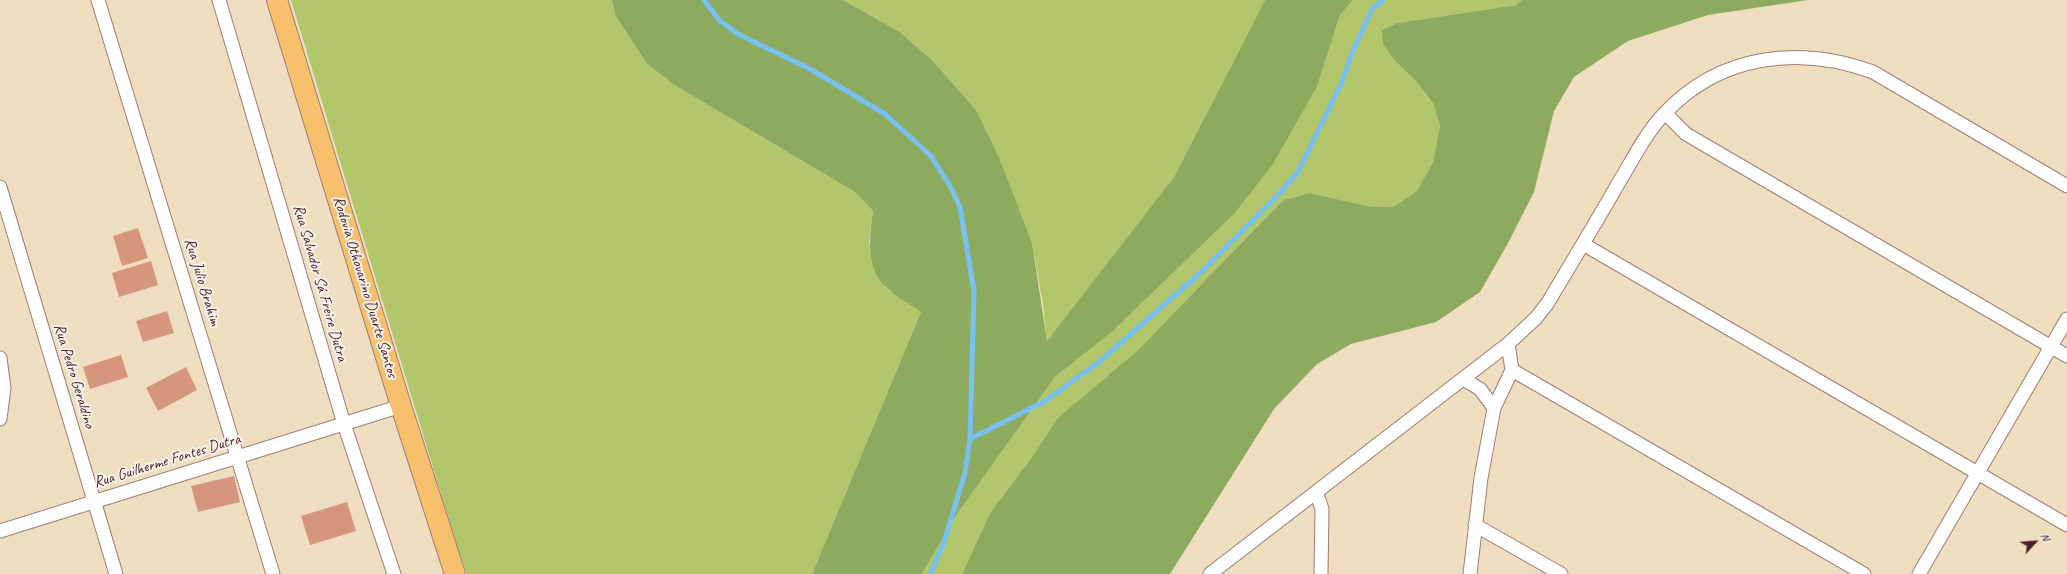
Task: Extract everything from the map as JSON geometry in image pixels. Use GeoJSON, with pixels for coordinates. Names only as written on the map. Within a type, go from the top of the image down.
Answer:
{"type":"FeatureCollection","features":[{"type":"Feature","properties":{"kind":"main road","name":"Rodovia Othovarino Duarte Santos"},"geometry":{"type":"LineString","coordinates":[[277,0],[401,406],[455,574]]}},
{"type":"Feature","properties":{"kind":"street","name":"Rua Julio Brahim"},"geometry":{"type":"LineString","coordinates":[[98,0],[273,574]]}},
{"type":"Feature","properties":{"kind":"street","name":"Rua Salvador Sá Freire Dutra"},"geometry":{"type":"LineString","coordinates":[[219,0],[344,424],[394,574]]}},
{"type":"Feature","properties":{"kind":"street"},"geometry":{"type":"LineString","coordinates":[[1210,574],[1508,344],[1536,318],[1547,304],[1652,128],[1679,100],[1712,78],[1748,63],[1790,57],[1833,60],[1873,72],[2067,186]]}},
{"type":"Feature","properties":{"kind":"street"},"geometry":{"type":"LineString","coordinates":[[1665,113],[1686,134],[2067,356]]}},
{"type":"Feature","properties":{"kind":"street","name":"Rua Pedro Geraldino"},"geometry":{"type":"LineString","coordinates":[[0,188],[116,574]]}},
{"type":"Feature","properties":{"kind":"street"},"geometry":{"type":"LineString","coordinates":[[1583,244],[2067,525]]}},
{"type":"Feature","properties":{"kind":"street"},"geometry":{"type":"LineString","coordinates":[[1919,574],[2067,319]]}},
{"type":"Feature","properties":{"kind":"street"},"geometry":{"type":"LineString","coordinates":[[1470,574],[1481,478],[1494,408],[1512,370],[1508,344]]}},
{"type":"Feature","properties":{"kind":"street"},"geometry":{"type":"LineString","coordinates":[[0,358],[4,388],[0,420]]}},
{"type":"Feature","properties":{"kind":"street"},"geometry":{"type":"LineString","coordinates":[[1512,370],[1864,574]]}},
{"type":"Feature","properties":{"kind":"street"},"geometry":{"type":"LineString","coordinates":[[1463,379],[1480,389],[1494,408]]}},
{"type":"Feature","properties":{"kind":"street","name":"Rua Guilherme Fontes Dutra"},"geometry":{"type":"LineString","coordinates":[[0,531],[401,406]]}},
{"type":"Feature","properties":{"kind":"street"},"geometry":{"type":"LineString","coordinates":[[1316,492],[1322,509],[1321,574]]}},
{"type":"Feature","properties":{"kind":"street"},"geometry":{"type":"LineString","coordinates":[[1475,525],[1561,574]]}},
{"type":"Feature","properties":{"kind":"green space"},"geometry":{"type":"Polygon","coordinates":[[[291,0],[612,0],[615,15],[647,64],[676,86],[855,192],[873,211],[869,243],[885,287],[921,312],[812,574],[467,574],[456,543],[291,0]]]}},
{"type":"Feature","properties":{"kind":"green space"},"geometry":{"type":"Polygon","coordinates":[[[612,0],[843,0],[900,32],[934,62],[976,110],[1000,160],[1032,243],[1047,341],[1174,177],[1265,0],[1353,0],[1340,15],[1317,87],[1272,166],[1235,213],[1113,331],[1055,377],[957,514],[922,574],[812,574],[921,312],[894,294],[879,280],[870,251],[873,211],[855,192],[676,86],[647,64],[615,15],[612,0]]]}},
{"type":"Feature","properties":{"kind":"green space"},"geometry":{"type":"Polygon","coordinates":[[[843,0],[1265,0],[1174,177],[1047,342],[1043,305],[1032,243],[976,110],[934,62],[900,32],[843,0]]]}},
{"type":"Feature","properties":{"kind":"green space"},"geometry":{"type":"Polygon","coordinates":[[[1353,0],[1522,0],[1516,5],[1398,23],[1396,62],[1415,80],[1433,103],[1440,126],[1433,162],[1417,191],[1393,207],[1367,206],[1310,193],[1283,200],[1138,350],[1058,419],[1032,457],[990,513],[962,574],[922,574],[957,514],[1055,377],[1113,331],[1235,213],[1272,166],[1317,87],[1340,15],[1353,0]]]}},
{"type":"Feature","properties":{"kind":"green space"},"geometry":{"type":"Polygon","coordinates":[[[1522,0],[1808,0],[1708,15],[1628,41],[1574,77],[1554,111],[1534,192],[1507,245],[1480,292],[1436,322],[1351,344],[1317,364],[1274,409],[1170,574],[962,574],[990,513],[1032,457],[1058,418],[1138,350],[1283,200],[1310,193],[1367,206],[1393,207],[1417,191],[1433,162],[1440,126],[1433,103],[1415,80],[1396,62],[1383,44],[1382,30],[1398,23],[1516,5],[1522,0]]]}},
{"type":"Feature","properties":{"kind":"building"},"geometry":{"type":"Polygon","coordinates":[[[138,228],[148,258],[122,266],[113,236],[138,228]]]}},
{"type":"Feature","properties":{"kind":"building"},"geometry":{"type":"Polygon","coordinates":[[[151,261],[158,285],[119,297],[112,273],[151,261]]]}},
{"type":"Feature","properties":{"kind":"building"},"geometry":{"type":"Polygon","coordinates":[[[167,311],[174,333],[143,342],[136,321],[167,311]]]}},
{"type":"Feature","properties":{"kind":"building"},"geometry":{"type":"Polygon","coordinates":[[[121,355],[128,377],[90,389],[83,367],[121,355]]]}},
{"type":"Feature","properties":{"kind":"building"},"geometry":{"type":"Polygon","coordinates":[[[186,367],[197,390],[158,411],[146,388],[186,367]]]}},
{"type":"Feature","properties":{"kind":"building"},"geometry":{"type":"Polygon","coordinates":[[[234,476],[240,502],[198,512],[191,486],[234,476]]]}},
{"type":"Feature","properties":{"kind":"building"},"geometry":{"type":"Polygon","coordinates":[[[347,502],[356,531],[310,545],[301,516],[347,502]]]}},
{"type":"Feature","properties":{"kind":"waterway"},"geometry":{"type":"LineString","coordinates":[[704,0],[720,21],[740,35],[812,70],[885,114],[931,156],[950,186],[960,207],[974,291],[970,439],[965,473],[943,545],[930,574]]}},
{"type":"Feature","properties":{"kind":"waterway"},"geometry":{"type":"LineString","coordinates":[[970,439],[1045,401],[1099,362],[1199,274],[1277,196],[1298,172],[1341,84],[1352,53],[1372,9],[1383,0]]}}]}
